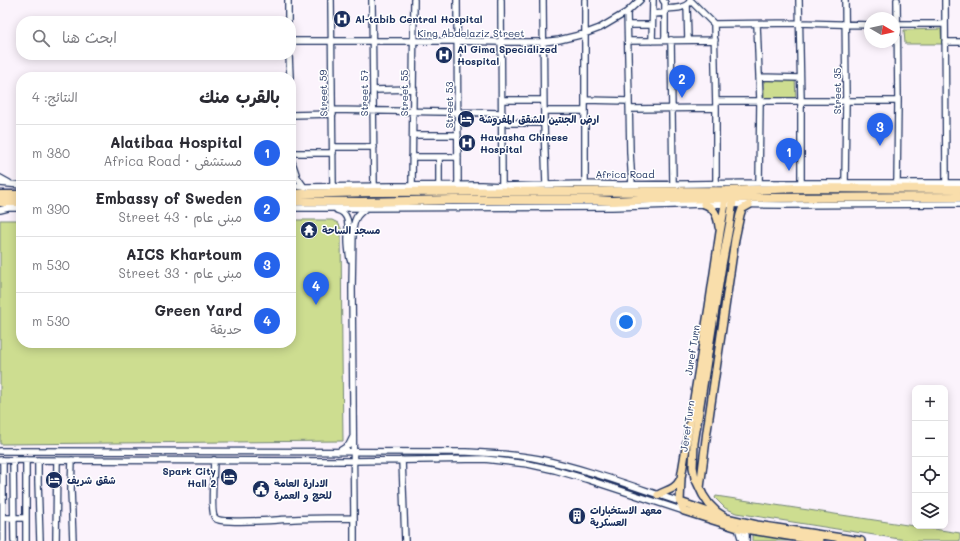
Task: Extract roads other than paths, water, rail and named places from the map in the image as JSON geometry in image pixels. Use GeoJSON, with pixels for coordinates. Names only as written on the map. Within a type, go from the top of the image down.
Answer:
{"type":"FeatureCollection","features":[{"type":"Feature","properties":{"kind":"highway"},"geometry":{"type":"LineString","coordinates":[[926,189],[942,183]]}},
{"type":"Feature","properties":{"kind":"highway"},"geometry":{"type":"LineString","coordinates":[[613,192],[620,185]]}},
{"type":"Feature","properties":{"kind":"highway","name":"Africa Road"},"geometry":{"type":"LineString","coordinates":[[296,201],[451,204],[526,196],[613,192],[729,198],[800,188],[960,189]]}},
{"type":"Feature","properties":{"kind":"highway","name":"Africa Road"},"geometry":{"type":"LineString","coordinates":[[296,194],[375,192],[526,196],[612,201],[729,198],[960,197]]}},
{"type":"Feature","properties":{"kind":"highway"},"geometry":{"type":"LineString","coordinates":[[0,195],[16,195]]}},
{"type":"Feature","properties":{"kind":"highway"},"geometry":{"type":"LineString","coordinates":[[899,204],[908,197]]}},
{"type":"Feature","properties":{"kind":"highway"},"geometry":{"type":"LineString","coordinates":[[612,201],[621,207]]}},
{"type":"Feature","properties":{"kind":"highway"},"geometry":{"type":"LineString","coordinates":[[0,202],[16,202]]}},
{"type":"Feature","properties":{"kind":"main road","name":"Juref Turn"},"geometry":{"type":"LineString","coordinates":[[684,511],[680,502],[682,478],[720,232],[729,198]]}},
{"type":"Feature","properties":{"kind":"main road","name":"Jeref Turn"},"geometry":{"type":"LineString","coordinates":[[729,198],[694,443],[693,466],[695,478],[709,504],[726,518],[757,525],[861,541]]}},
{"type":"Feature","properties":{"kind":"main road"},"geometry":{"type":"LineString","coordinates":[[704,204],[707,204],[715,213],[718,219],[720,232]]}},
{"type":"Feature","properties":{"kind":"main road"},"geometry":{"type":"LineString","coordinates":[[700,488],[733,250],[742,209],[749,205]]}},
{"type":"Feature","properties":{"kind":"main road"},"geometry":{"type":"LineString","coordinates":[[658,495],[675,488],[682,478]]}},
{"type":"Feature","properties":{"kind":"main road"},"geometry":{"type":"LineString","coordinates":[[680,502],[726,518]]}},
{"type":"Feature","properties":{"kind":"main road"},"geometry":{"type":"LineString","coordinates":[[684,511],[741,528],[819,541]]}},
{"type":"Feature","properties":{"kind":"street"},"geometry":{"type":"LineString","coordinates":[[288,0],[288,16]]}},
{"type":"Feature","properties":{"kind":"street","name":"Street 59"},"geometry":{"type":"LineString","coordinates":[[331,0],[333,186]]}},
{"type":"Feature","properties":{"kind":"street","name":"Street 57"},"geometry":{"type":"LineString","coordinates":[[372,0],[374,186]]}},
{"type":"Feature","properties":{"kind":"street","name":"Street 55"},"geometry":{"type":"LineString","coordinates":[[412,186],[414,0]]}},
{"type":"Feature","properties":{"kind":"street","name":"Street 53"},"geometry":{"type":"LineString","coordinates":[[457,0],[458,185]]}},
{"type":"Feature","properties":{"kind":"street"},"geometry":{"type":"LineString","coordinates":[[501,0],[502,186]]}},
{"type":"Feature","properties":{"kind":"street"},"geometry":{"type":"LineString","coordinates":[[543,0],[546,185]]}},
{"type":"Feature","properties":{"kind":"street"},"geometry":{"type":"LineString","coordinates":[[585,0],[585,184]]}},
{"type":"Feature","properties":{"kind":"street","name":"King Abdelaziz Street"},"geometry":{"type":"LineString","coordinates":[[296,41],[543,42],[566,39],[600,28],[627,12],[640,0]]}},
{"type":"Feature","properties":{"kind":"street"},"geometry":{"type":"LineString","coordinates":[[652,41],[653,0]]}},
{"type":"Feature","properties":{"kind":"street"},"geometry":{"type":"LineString","coordinates":[[663,0],[665,3],[672,109],[673,184]]}},
{"type":"Feature","properties":{"kind":"street"},"geometry":{"type":"LineString","coordinates":[[799,0],[801,183]]}},
{"type":"Feature","properties":{"kind":"street","name":"Street 35"},"geometry":{"type":"LineString","coordinates":[[845,0],[845,183]]}},
{"type":"Feature","properties":{"kind":"street"},"geometry":{"type":"LineString","coordinates":[[896,12],[897,0]]}},
{"type":"Feature","properties":{"kind":"street"},"geometry":{"type":"LineString","coordinates":[[942,183],[945,0]]}},
{"type":"Feature","properties":{"kind":"street"},"geometry":{"type":"LineString","coordinates":[[653,14],[682,8],[689,2]]}},
{"type":"Feature","properties":{"kind":"street"},"geometry":{"type":"LineString","coordinates":[[689,2],[714,24],[799,23],[864,25]]}},
{"type":"Feature","properties":{"kind":"street"},"geometry":{"type":"LineString","coordinates":[[688,40],[689,2]]}},
{"type":"Feature","properties":{"kind":"street"},"geometry":{"type":"LineString","coordinates":[[627,12],[632,185]]}},
{"type":"Feature","properties":{"kind":"street"},"geometry":{"type":"LineString","coordinates":[[714,24],[716,184]]}},
{"type":"Feature","properties":{"kind":"street"},"geometry":{"type":"LineString","coordinates":[[757,24],[760,100],[759,183]]}},
{"type":"Feature","properties":{"kind":"street"},"geometry":{"type":"LineString","coordinates":[[900,24],[945,24]]}},
{"type":"Feature","properties":{"kind":"street"},"geometry":{"type":"LineString","coordinates":[[628,25],[652,25]]}},
{"type":"Feature","properties":{"kind":"street"},"geometry":{"type":"LineString","coordinates":[[628,41],[715,40]]}},
{"type":"Feature","properties":{"kind":"street"},"geometry":{"type":"LineString","coordinates":[[945,42],[960,42]]}},
{"type":"Feature","properties":{"kind":"street"},"geometry":{"type":"LineString","coordinates":[[896,183],[898,101],[897,48]]}},
{"type":"Feature","properties":{"kind":"street"},"geometry":{"type":"LineString","coordinates":[[289,60],[290,72]]}},
{"type":"Feature","properties":{"kind":"street"},"geometry":{"type":"LineString","coordinates":[[759,77],[800,78]]}},
{"type":"Feature","properties":{"kind":"street"},"geometry":{"type":"LineString","coordinates":[[373,90],[414,89]]}},
{"type":"Feature","properties":{"kind":"street"},"geometry":{"type":"LineString","coordinates":[[502,100],[544,100]]}},
{"type":"Feature","properties":{"kind":"street"},"geometry":{"type":"LineString","coordinates":[[585,100],[630,101]]}},
{"type":"Feature","properties":{"kind":"street"},"geometry":{"type":"LineString","coordinates":[[716,101],[898,101]]}},
{"type":"Feature","properties":{"kind":"street"},"geometry":{"type":"LineString","coordinates":[[630,109],[716,108]]}},
{"type":"Feature","properties":{"kind":"street"},"geometry":{"type":"LineString","coordinates":[[296,115],[373,110],[502,113]]}},
{"type":"Feature","properties":{"kind":"street"},"geometry":{"type":"LineString","coordinates":[[544,111],[585,111]]}},
{"type":"Feature","properties":{"kind":"street"},"geometry":{"type":"LineString","coordinates":[[502,123],[544,123]]}},
{"type":"Feature","properties":{"kind":"street"},"geometry":{"type":"LineString","coordinates":[[413,135],[458,135]]}},
{"type":"Feature","properties":{"kind":"street"},"geometry":{"type":"LineString","coordinates":[[296,153],[374,147]]}},
{"type":"Feature","properties":{"kind":"street"},"geometry":{"type":"LineString","coordinates":[[412,157],[458,157]]}},
{"type":"Feature","properties":{"kind":"street"},"geometry":{"type":"LineString","coordinates":[[439,157],[439,186]]}},
{"type":"Feature","properties":{"kind":"street"},"geometry":{"type":"LineString","coordinates":[[296,174],[304,187]]}},
{"type":"Feature","properties":{"kind":"street"},"geometry":{"type":"LineString","coordinates":[[0,178],[11,184]]}},
{"type":"Feature","properties":{"kind":"street","name":"Africa Road"},"geometry":{"type":"LineString","coordinates":[[296,186],[304,187],[585,184],[960,183]]}},
{"type":"Feature","properties":{"kind":"street"},"geometry":{"type":"LineString","coordinates":[[0,184],[16,184]]}},
{"type":"Feature","properties":{"kind":"street","name":"Africa Road"},"geometry":{"type":"LineString","coordinates":[[296,208],[366,208],[451,204],[621,207],[704,204],[729,198],[749,205],[960,204]]}},
{"type":"Feature","properties":{"kind":"street"},"geometry":{"type":"LineString","coordinates":[[0,209],[16,208]]}},
{"type":"Feature","properties":{"kind":"street"},"geometry":{"type":"LineString","coordinates":[[331,208],[340,210],[345,214],[349,224],[349,255],[352,265]]}},
{"type":"Feature","properties":{"kind":"street"},"geometry":{"type":"LineString","coordinates":[[354,541],[352,265],[354,224],[358,215],[366,208]]}},
{"type":"Feature","properties":{"kind":"street"},"geometry":{"type":"LineString","coordinates":[[337,452],[349,445],[353,437]]}},
{"type":"Feature","properties":{"kind":"street"},"geometry":{"type":"LineString","coordinates":[[0,451],[466,452],[510,454],[539,459],[587,472],[680,502]]}},
{"type":"Feature","properties":{"kind":"street"},"geometry":{"type":"LineString","coordinates":[[466,452],[466,458]]}},
{"type":"Feature","properties":{"kind":"street"},"geometry":{"type":"LineString","coordinates":[[3,541],[1,460],[402,460],[466,458],[499,460],[537,466],[586,479],[684,511]]}},
{"type":"Feature","properties":{"kind":"street"},"geometry":{"type":"LineString","coordinates":[[537,466],[539,459]]}},
{"type":"Feature","properties":{"kind":"street"},"geometry":{"type":"LineString","coordinates":[[13,460],[14,541]]}},
{"type":"Feature","properties":{"kind":"street"},"geometry":{"type":"LineString","coordinates":[[26,460],[26,541]]}},
{"type":"Feature","properties":{"kind":"street"},"geometry":{"type":"LineString","coordinates":[[38,460],[40,541]]}},
{"type":"Feature","properties":{"kind":"street"},"geometry":{"type":"LineString","coordinates":[[56,541],[57,460]]}},
{"type":"Feature","properties":{"kind":"street"},"geometry":{"type":"LineString","coordinates":[[72,460],[71,490],[73,541]]}},
{"type":"Feature","properties":{"kind":"street"},"geometry":{"type":"LineString","coordinates":[[214,460],[213,507],[215,518],[219,520],[257,521],[354,518]]}},
{"type":"Feature","properties":{"kind":"street"},"geometry":{"type":"LineString","coordinates":[[402,460],[405,541]]}},
{"type":"Feature","properties":{"kind":"street"},"geometry":{"type":"LineString","coordinates":[[3,518],[26,518]]}},
{"type":"Feature","properties":{"kind":"street"},"geometry":{"type":"LineString","coordinates":[[741,528],[742,541]]}},
{"type":"Feature","properties":{"kind":"street"},"geometry":{"type":"LineString","coordinates":[[741,528],[746,535],[746,541]]}},
{"type":"Feature","properties":{"kind":"place","name":"Al-tabib Central Hospital"},"geometry":{"type":"Point","coordinates":[342,19]}},
{"type":"Feature","properties":{"kind":"place","name":"Al Gima Specialized Hospital"},"geometry":{"type":"Point","coordinates":[444,55]}},
{"type":"Feature","properties":{"kind":"place","name":"Embassy of Sweden"},"geometry":{"type":"Point","coordinates":[682,98]}},
{"type":"Feature","properties":{"kind":"place","name":"ارض الجنتين للشقق المفروشة"},"geometry":{"type":"Point","coordinates":[466,119]}},
{"type":"Feature","properties":{"kind":"place","name":"Hawasha Chinese Hospital"},"geometry":{"type":"Point","coordinates":[467,143]}},
{"type":"Feature","properties":{"kind":"place","name":"AICS Khartoum"},"geometry":{"type":"Point","coordinates":[880,146]}},
{"type":"Feature","properties":{"kind":"place","name":"Alatibaa Hospital"},"geometry":{"type":"Point","coordinates":[789,171]}},
{"type":"Feature","properties":{"kind":"place","name":"مسجد الساحة"},"geometry":{"type":"Point","coordinates":[309,230]}},
{"type":"Feature","properties":{"kind":"place","name":"Green Yard"},"geometry":{"type":"Point","coordinates":[316,305]}},
{"type":"Feature","properties":{"kind":"place","name":"Spark City Hall 2"},"geometry":{"type":"Point","coordinates":[229,477]}},
{"type":"Feature","properties":{"kind":"place","name":"شقق شريف"},"geometry":{"type":"Point","coordinates":[54,480]}},
{"type":"Feature","properties":{"kind":"place","name":"الادارة العامة للحج و العمرة"},"geometry":{"type":"Point","coordinates":[261,489]}},
{"type":"Feature","properties":{"kind":"place","name":"معهد الاستخبارات العسكرية"},"geometry":{"type":"Point","coordinates":[577,516]}}]}
